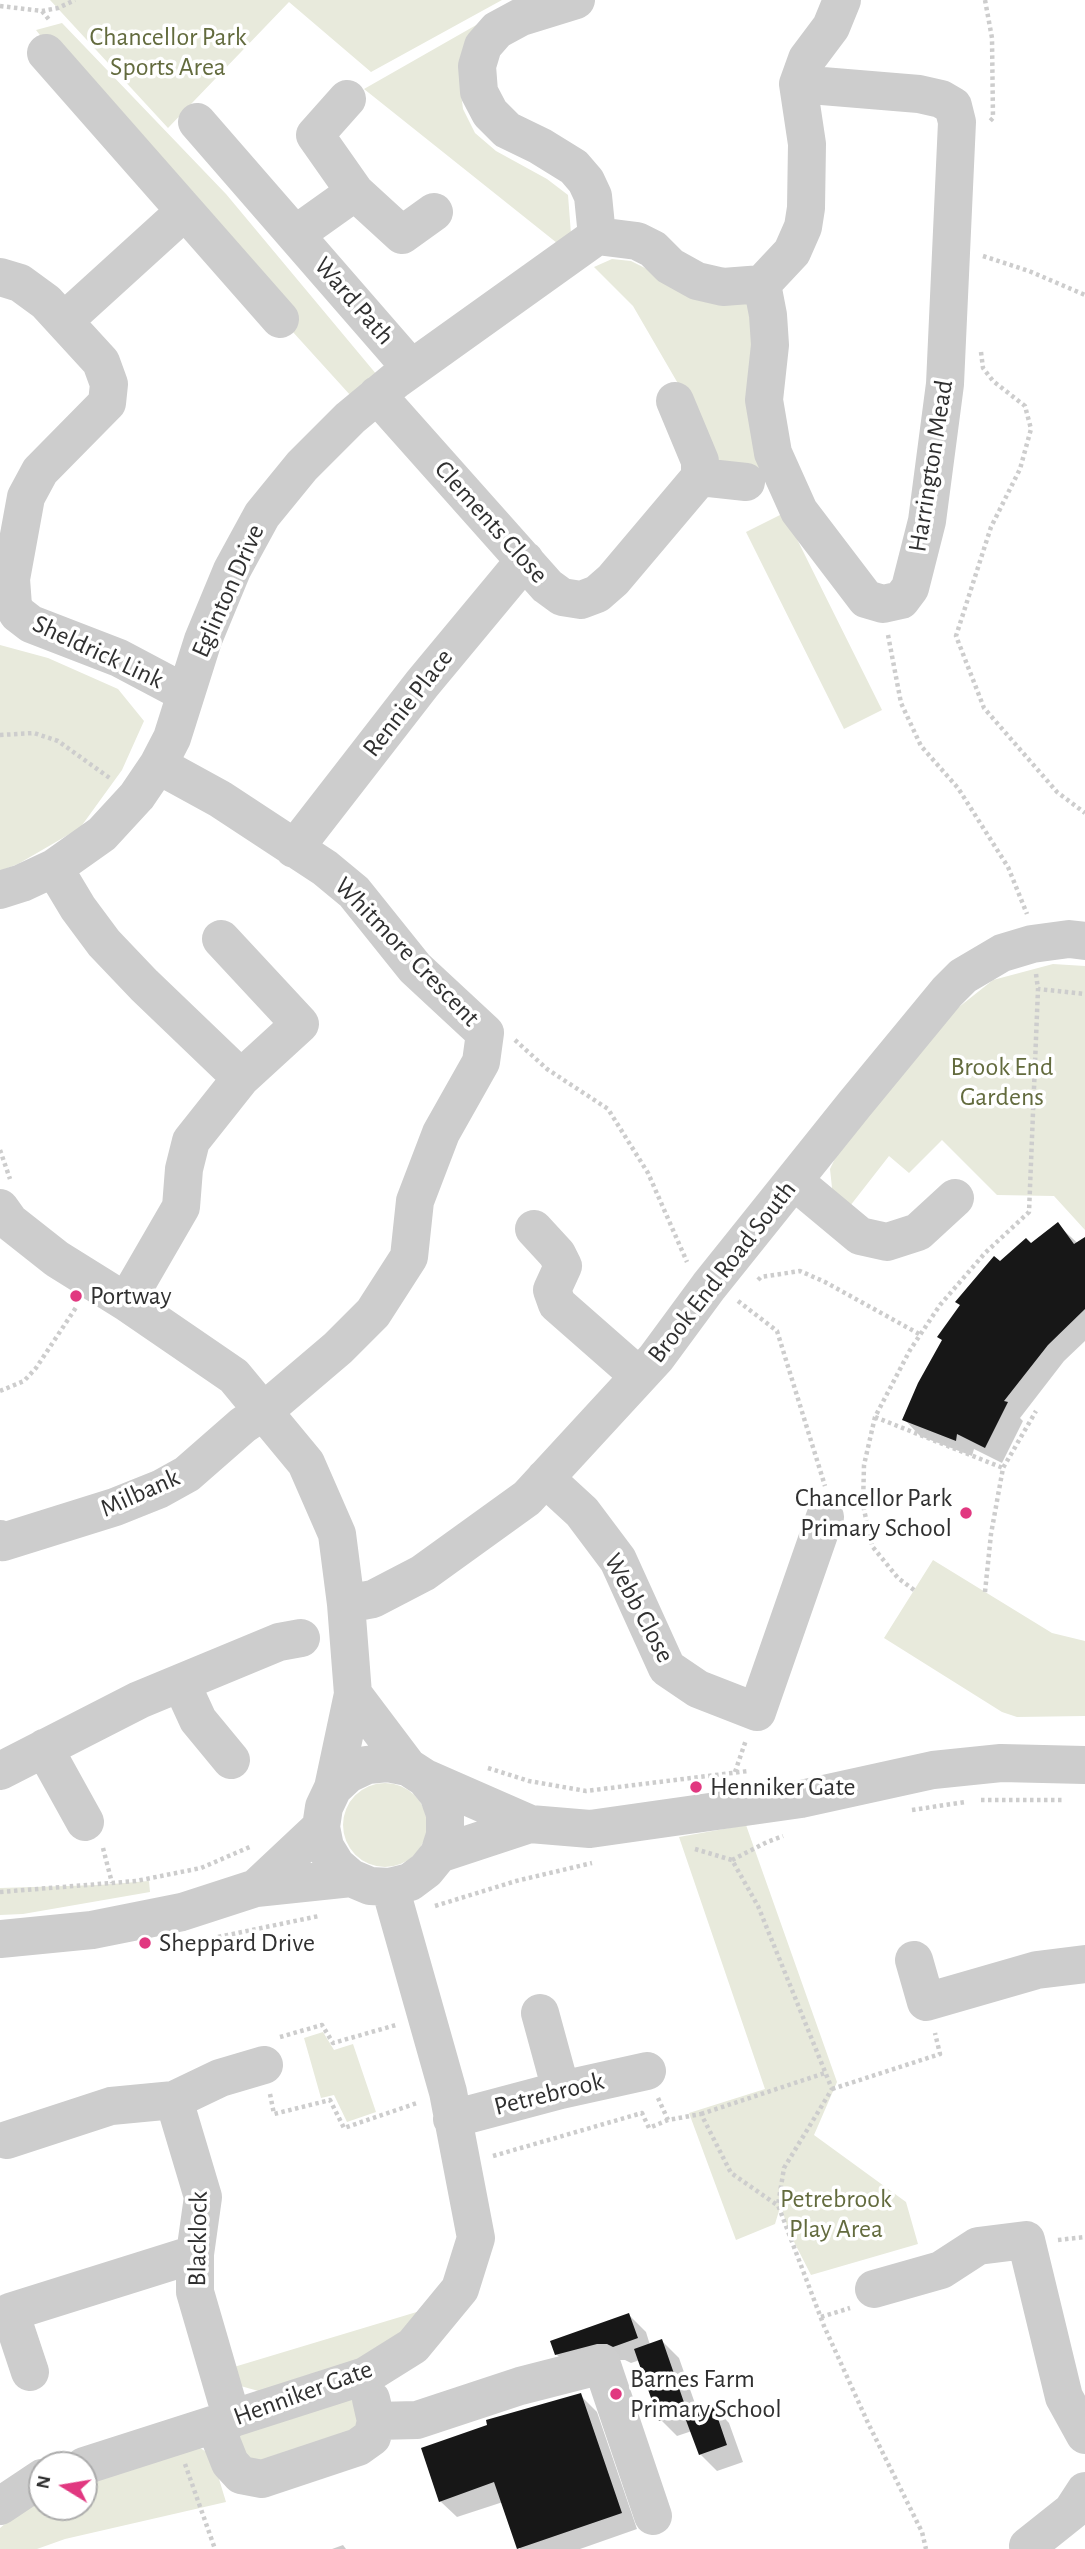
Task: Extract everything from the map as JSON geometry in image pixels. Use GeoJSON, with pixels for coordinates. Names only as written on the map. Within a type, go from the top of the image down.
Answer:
{"type":"FeatureCollection","features":[{"type":"Feature","properties":{"kind":"street"},"geometry":{"type":"LineString","coordinates":[[576,0],[521,17],[497,30],[483,46],[477,66],[479,92],[490,113],[508,130],[573,167],[586,181],[593,196],[597,236],[637,240],[653,249],[670,266],[697,281],[723,287],[762,284],[792,252],[804,217],[807,144],[798,84],[807,59],[831,27],[842,0]]}},
{"type":"Feature","properties":{"kind":"street"},"geometry":{"type":"LineString","coordinates":[[46,53],[280,319]]}},
{"type":"Feature","properties":{"kind":"street"},"geometry":{"type":"LineString","coordinates":[[798,84],[919,94],[941,99],[953,106],[957,122]]}},
{"type":"Feature","properties":{"kind":"street"},"geometry":{"type":"LineString","coordinates":[[347,99],[315,135],[355,192],[402,235],[434,212]]}},
{"type":"Feature","properties":{"kind":"street","name":"Ward Path"},"geometry":{"type":"LineString","coordinates":[[197,122],[411,368]]}},
{"type":"Feature","properties":{"kind":"street","name":"Harrington Mead"},"geometry":{"type":"LineString","coordinates":[[883,604],[901,600],[910,588],[926,522],[945,384],[974,255],[957,122]]}},
{"type":"Feature","properties":{"kind":"street","name":"Ward Path"},"geometry":{"type":"LineString","coordinates":[[296,234],[355,192]]}},
{"type":"Feature","properties":{"kind":"street"},"geometry":{"type":"LineString","coordinates":[[64,321],[186,211]]}},
{"type":"Feature","properties":{"kind":"street","name":"Eglinton Drive"},"geometry":{"type":"LineString","coordinates":[[0,890],[54,868],[102,834],[137,796],[172,738],[203,639],[232,570],[262,515],[302,466],[349,418],[411,368],[597,236]]}},
{"type":"Feature","properties":{"kind":"street","name":"Sheldrick Link"},"geometry":{"type":"LineString","coordinates":[[0,277],[20,283],[46,302],[101,362],[109,384],[107,403],[40,471],[26,497],[7,609],[31,624],[119,658],[184,693]]}},
{"type":"Feature","properties":{"kind":"street"},"geometry":{"type":"LineString","coordinates":[[762,284],[770,345],[764,400],[773,453],[799,511],[866,599],[883,604]]}},
{"type":"Feature","properties":{"kind":"street","name":"Clements Close"},"geometry":{"type":"LineString","coordinates":[[377,395],[547,586],[562,597],[581,600],[597,594],[613,580],[700,477]]}},
{"type":"Feature","properties":{"kind":"street"},"geometry":{"type":"LineString","coordinates":[[674,401],[700,461],[700,477],[746,482]]}},
{"type":"Feature","properties":{"kind":"street","name":"Rennie Place"},"geometry":{"type":"LineString","coordinates":[[294,849],[422,684],[525,560]]}},
{"type":"Feature","properties":{"kind":"street","name":"Whitmore Crescent"},"geometry":{"type":"LineString","coordinates":[[158,765],[220,799],[325,868],[354,892],[415,968],[485,1033],[481,1062],[441,1133],[415,1201],[409,1257],[373,1313],[338,1349],[264,1410]]}},
{"type":"Feature","properties":{"kind":"street"},"geometry":{"type":"LineString","coordinates":[[54,868],[78,908],[104,943],[241,1078]]}},
{"type":"Feature","properties":{"kind":"street"},"geometry":{"type":"LineString","coordinates":[[126,1302],[181,1207],[184,1169],[191,1141],[241,1078],[300,1024],[220,939]]}},
{"type":"Feature","properties":{"kind":"street","name":"Brook End Road South"},"geometry":{"type":"LineString","coordinates":[[346,1604],[373,1599],[423,1573],[527,1497],[639,1376],[947,992],[963,976],[1002,953],[1032,944],[1069,939],[1085,941]]}},
{"type":"Feature","properties":{"kind":"street"},"geometry":{"type":"LineString","coordinates":[[794,1181],[860,1236],[887,1242],[918,1232],[955,1198]]}},
{"type":"Feature","properties":{"kind":"street"},"geometry":{"type":"LineString","coordinates":[[6,1197],[10,1222],[57,1259],[126,1302],[234,1376],[306,1463],[337,1534],[353,1694],[333,1788],[324,1807],[321,1827],[326,1847],[336,1865],[351,1878],[370,1886],[395,1903],[410,1882],[426,1870],[439,1854],[445,1835],[445,1814],[438,1794],[416,1773],[353,1694]]}},
{"type":"Feature","properties":{"kind":"street"},"geometry":{"type":"LineString","coordinates":[[534,1229],[557,1254],[563,1266],[552,1290],[557,1304],[639,1376]]}},
{"type":"Feature","properties":{"kind":"street","name":"Milbank"},"geometry":{"type":"LineString","coordinates":[[1,1542],[115,1507],[160,1489],[187,1474],[264,1410]]}},
{"type":"Feature","properties":{"kind":"street","name":"Webb Close"},"geometry":{"type":"LineString","coordinates":[[545,1478],[582,1512],[618,1560],[667,1668],[698,1689],[757,1712],[825,1517]]}},
{"type":"Feature","properties":{"kind":"street"},"geometry":{"type":"LineString","coordinates":[[2,1767],[139,1700],[279,1642],[301,1638]]}},
{"type":"Feature","properties":{"kind":"street"},"geometry":{"type":"LineString","coordinates":[[181,1683],[198,1720],[231,1760]]}},
{"type":"Feature","properties":{"kind":"street"},"geometry":{"type":"LineString","coordinates":[[44,1748],[85,1822]]}},
{"type":"Feature","properties":{"kind":"street"},"geometry":{"type":"LineString","coordinates":[[333,1788],[348,1774],[367,1765],[388,1763],[530,1825],[591,1846],[933,1770],[1000,1763],[1078,1782]]}},
{"type":"Feature","properties":{"kind":"street"},"geometry":{"type":"LineString","coordinates":[[439,1854],[530,1825]]}},
{"type":"Feature","properties":{"kind":"street"},"geometry":{"type":"LineString","coordinates":[[256,1888],[321,1827]]}},
{"type":"Feature","properties":{"kind":"street"},"geometry":{"type":"LineString","coordinates":[[0,1939],[92,1930],[182,1912],[256,1888],[351,1878]]}},
{"type":"Feature","properties":{"kind":"street","name":"Henniker Gate"},"geometry":{"type":"LineString","coordinates":[[98,2462],[365,2376],[413,2346],[460,2289],[476,2238],[463,2165],[428,2015],[395,1903]]}},
{"type":"Feature","properties":{"kind":"street"},"geometry":{"type":"LineString","coordinates":[[914,1960],[926,2002],[1037,1970],[1085,1964]]}},
{"type":"Feature","properties":{"kind":"street"},"geometry":{"type":"LineString","coordinates":[[540,2013],[561,2090]]}},
{"type":"Feature","properties":{"kind":"street"},"geometry":{"type":"LineString","coordinates":[[8,2140],[111,2106],[174,2100],[220,2078],[264,2065]]}},
{"type":"Feature","properties":{"kind":"street","name":"Petrebrook"},"geometry":{"type":"LineString","coordinates":[[450,2106],[561,2090],[647,2071]]}},
{"type":"Feature","properties":{"kind":"street","name":"Blacklock"},"geometry":{"type":"LineString","coordinates":[[174,2100],[204,2197],[195,2254],[195,2291],[224,2422],[230,2463],[241,2475],[262,2479],[358,2447],[372,2437],[376,2421]]}},
{"type":"Feature","properties":{"kind":"street"},"geometry":{"type":"LineString","coordinates":[[874,2289],[941,2270],[978,2246],[1026,2240],[1064,2397],[1085,2435]]}},
{"type":"Feature","properties":{"kind":"street"},"geometry":{"type":"LineString","coordinates":[[30,2372],[10,2312],[195,2254]]}},
{"type":"Feature","properties":{"kind":"street"},"geometry":{"type":"LineString","coordinates":[[365,2376],[376,2421],[416,2420],[520,2386],[602,2365],[653,2516]]}},
{"type":"Feature","properties":{"kind":"street"},"geometry":{"type":"LineString","coordinates":[[0,2506],[28,2488]]}},
{"type":"Feature","properties":{"kind":"street"},"geometry":{"type":"LineString","coordinates":[[1028,2546],[1072,2511],[1085,2491]]}},
{"type":"Feature","properties":{"kind":"path"},"geometry":{"type":"LineString","coordinates":[[0,6],[42,11],[58,8],[75,0]]}},
{"type":"Feature","properties":{"kind":"path"},"geometry":{"type":"LineString","coordinates":[[957,122],[984,127],[993,117],[992,38],[985,0]]}},
{"type":"Feature","properties":{"kind":"path"},"geometry":{"type":"LineString","coordinates":[[974,255],[1029,271],[1085,295]]}},
{"type":"Feature","properties":{"kind":"path"},"geometry":{"type":"LineString","coordinates":[[980,342],[984,368],[993,380],[1025,406],[1031,429],[1020,469],[992,527],[956,636],[984,708],[1057,792],[1085,813]]}},
{"type":"Feature","properties":{"kind":"path"},"geometry":{"type":"LineString","coordinates":[[883,604],[901,703],[921,746],[958,788],[1008,867],[1026,905],[1038,989],[1029,1212],[985,1253],[940,1306],[910,1350],[875,1417],[864,1465],[863,1505],[872,1546],[898,1578],[914,1590]]}},
{"type":"Feature","properties":{"kind":"path"},"geometry":{"type":"LineString","coordinates":[[0,735],[34,733],[58,741],[94,769],[137,796]]}},
{"type":"Feature","properties":{"kind":"path"},"geometry":{"type":"LineString","coordinates":[[1038,989],[1085,994]]}},
{"type":"Feature","properties":{"kind":"path"},"geometry":{"type":"LineString","coordinates":[[0,1150],[6,1197]]}},
{"type":"Feature","properties":{"kind":"path"},"geometry":{"type":"LineString","coordinates":[[752,1285],[761,1277],[800,1271],[922,1335]]}},
{"type":"Feature","properties":{"kind":"path"},"geometry":{"type":"LineString","coordinates":[[736,1300],[744,1293]]}},
{"type":"Feature","properties":{"kind":"path"},"geometry":{"type":"LineString","coordinates":[[66,1298],[89,1313]]}},
{"type":"Feature","properties":{"kind":"path"},"geometry":{"type":"LineString","coordinates":[[0,1391],[24,1381],[36,1368],[77,1305]]}},
{"type":"Feature","properties":{"kind":"path"},"geometry":{"type":"LineString","coordinates":[[985,1592],[990,1534],[1003,1468],[1036,1410]]}},
{"type":"Feature","properties":{"kind":"path"},"geometry":{"type":"LineString","coordinates":[[875,1417],[1003,1468]]}},
{"type":"Feature","properties":{"kind":"path"},"geometry":{"type":"LineString","coordinates":[[480,1765],[529,1781],[586,1791],[749,1771]]}},
{"type":"Feature","properties":{"kind":"path"},"geometry":{"type":"LineString","coordinates":[[900,1812],[1078,1782]]}},
{"type":"Feature","properties":{"kind":"path"},"geometry":{"type":"LineString","coordinates":[[395,1903],[451,1899],[591,1846],[586,1791]]}},
{"type":"Feature","properties":{"kind":"path"},"geometry":{"type":"LineString","coordinates":[[732,1860],[767,1842],[789,1835]]}},
{"type":"Feature","properties":{"kind":"path"},"geometry":{"type":"LineString","coordinates":[[0,1892],[136,1881],[162,1876],[201,1868],[263,1841]]}},
{"type":"Feature","properties":{"kind":"path"},"geometry":{"type":"LineString","coordinates":[[687,1846],[732,1860],[758,1906],[832,2089]]}},
{"type":"Feature","properties":{"kind":"path"},"geometry":{"type":"LineString","coordinates":[[926,2002],[940,2054],[832,2089],[784,2168],[778,2205],[824,2326],[922,2532],[926,2549]]}},
{"type":"Feature","properties":{"kind":"path"},"geometry":{"type":"LineString","coordinates":[[428,2015],[334,2043],[322,2025],[273,2039],[264,2065],[274,2114],[330,2100],[344,2128],[450,2106]]}},
{"type":"Feature","properties":{"kind":"path"},"geometry":{"type":"LineString","coordinates":[[647,2071],[668,2120]]}},
{"type":"Feature","properties":{"kind":"path"},"geometry":{"type":"LineString","coordinates":[[463,2165],[642,2113],[649,2128],[668,2120],[701,2114],[825,2073]]}},
{"type":"Feature","properties":{"kind":"path"},"geometry":{"type":"LineString","coordinates":[[701,2114],[730,2173],[778,2205]]}},
{"type":"Feature","properties":{"kind":"path"},"geometry":{"type":"LineString","coordinates":[[176,2437],[215,2549]]}},
{"type":"Feature","properties":{"kind":"green space","name":"Chancellor Park Sports Area"},"geometry":{"type":"Polygon","coordinates":[[[50,0],[502,0],[371,72],[289,2],[168,128],[50,0]]]}},
{"type":"Feature","properties":{"kind":"green space"},"geometry":{"type":"Polygon","coordinates":[[[62,23],[226,194],[377,375],[351,396],[134,157],[36,30],[62,23]]]}},
{"type":"Feature","properties":{"kind":"green space"},"geometry":{"type":"Polygon","coordinates":[[[478,24],[460,85],[463,109],[475,133],[496,151],[547,179],[568,195],[571,234],[557,243],[364,89],[478,24]]]}},
{"type":"Feature","properties":{"kind":"green space"},"geometry":{"type":"Polygon","coordinates":[[[612,259],[631,261],[657,274],[751,304],[771,471],[717,460],[680,387],[633,306],[594,267],[612,259]]]}},
{"type":"Feature","properties":{"kind":"green space"},"geometry":{"type":"Polygon","coordinates":[[[784,513],[882,710],[844,729],[746,532],[784,513]]]}},
{"type":"Feature","properties":{"kind":"green space"},"geometry":{"type":"Polygon","coordinates":[[[0,645],[48,658],[118,689],[144,721],[122,770],[80,828],[18,864],[0,871],[0,645]]]}},
{"type":"Feature","properties":{"kind":"green space","name":"Brook End Gardens"},"geometry":{"type":"Polygon","coordinates":[[[1053,964],[1085,966],[1085,1230],[1054,1196],[997,1195],[942,1140],[909,1173],[889,1156],[850,1206],[833,1197],[830,1169],[840,1148],[940,1022],[993,980],[1053,964]]]}},
{"type":"Feature","properties":{"kind":"green space"},"geometry":{"type":"Polygon","coordinates":[[[933,1560],[1052,1633],[1085,1641],[1085,1716],[1017,1717],[1002,1712],[884,1638],[933,1560]]]}},
{"type":"Feature","properties":{"kind":"green space"},"geometry":{"type":"Polygon","coordinates":[[[385,1783],[401,1786],[415,1795],[424,1809],[427,1825],[424,1841],[415,1855],[401,1864],[385,1867],[369,1864],[355,1855],[346,1841],[343,1825],[346,1809],[355,1795],[369,1786],[385,1783]]]}},
{"type":"Feature","properties":{"kind":"green space","name":"Petrebrook Play Area"},"geometry":{"type":"Polygon","coordinates":[[[746,1825],[837,2082],[814,2135],[906,2202],[918,2244],[811,2275],[789,2232],[782,2201],[775,2224],[736,2240],[689,2113],[765,2089],[679,1837],[746,1825]]]}},
{"type":"Feature","properties":{"kind":"green space"},"geometry":{"type":"Polygon","coordinates":[[[149,1881],[150,1892],[23,1914],[0,1915],[0,1888],[149,1881]]]}},
{"type":"Feature","properties":{"kind":"green space"},"geometry":{"type":"Polygon","coordinates":[[[323,2032],[334,2050],[353,2044],[376,2112],[347,2122],[334,2095],[321,2098],[304,2038],[323,2032]]]}},
{"type":"Feature","properties":{"kind":"green space"},"geometry":{"type":"Polygon","coordinates":[[[430,2308],[386,2350],[262,2392],[237,2385],[224,2370],[430,2308]]]}},
{"type":"Feature","properties":{"kind":"green space"},"geometry":{"type":"Polygon","coordinates":[[[333,2396],[360,2402],[362,2430],[249,2468],[239,2434],[333,2396]]]}},
{"type":"Feature","properties":{"kind":"green space"},"geometry":{"type":"Polygon","coordinates":[[[190,2441],[212,2456],[226,2502],[65,2539],[37,2549],[0,2549],[0,2528],[28,2505],[28,2521],[98,2521],[98,2473],[190,2441]]]}},
{"type":"Feature","properties":{"kind":"building"},"geometry":{"type":"Polygon","coordinates":[[[1058,1222],[1074,1244],[1085,1237],[1085,1309],[1048,1345],[1004,1401],[1008,1402],[985,1448],[957,1434],[956,1441],[902,1420],[918,1383],[942,1340],[937,1337],[960,1305],[955,1302],[994,1256],[1000,1261],[1026,1238],[1031,1243],[1058,1222]]]}},
{"type":"Feature","properties":{"kind":"building"},"geometry":{"type":"Polygon","coordinates":[[[629,2313],[638,2338],[613,2347],[597,2344],[555,2355],[550,2341],[629,2313]]]}},
{"type":"Feature","properties":{"kind":"building"},"geometry":{"type":"Polygon","coordinates":[[[662,2339],[687,2411],[659,2421],[634,2349],[662,2339]]]}},
{"type":"Feature","properties":{"kind":"building"},"geometry":{"type":"Polygon","coordinates":[[[581,2393],[622,2513],[517,2549],[494,2482],[439,2502],[421,2448],[487,2425],[486,2420],[581,2393]]]}},
{"type":"Feature","properties":{"kind":"building"},"geometry":{"type":"Polygon","coordinates":[[[713,2404],[727,2445],[699,2455],[684,2415],[713,2404]]]}},
{"type":"Feature","properties":{"kind":"place","name":"Portway"},"geometry":{"type":"Point","coordinates":[76,1296]}},
{"type":"Feature","properties":{"kind":"place","name":"Chancellor Park Primary School"},"geometry":{"type":"Point","coordinates":[966,1513]}},
{"type":"Feature","properties":{"kind":"place","name":"Henniker Gate"},"geometry":{"type":"Point","coordinates":[696,1787]}},
{"type":"Feature","properties":{"kind":"place","name":"Sheppard Drive"},"geometry":{"type":"Point","coordinates":[145,1943]}},
{"type":"Feature","properties":{"kind":"place","name":"Barnes Farm Primary School"},"geometry":{"type":"Point","coordinates":[616,2394]}}]}
